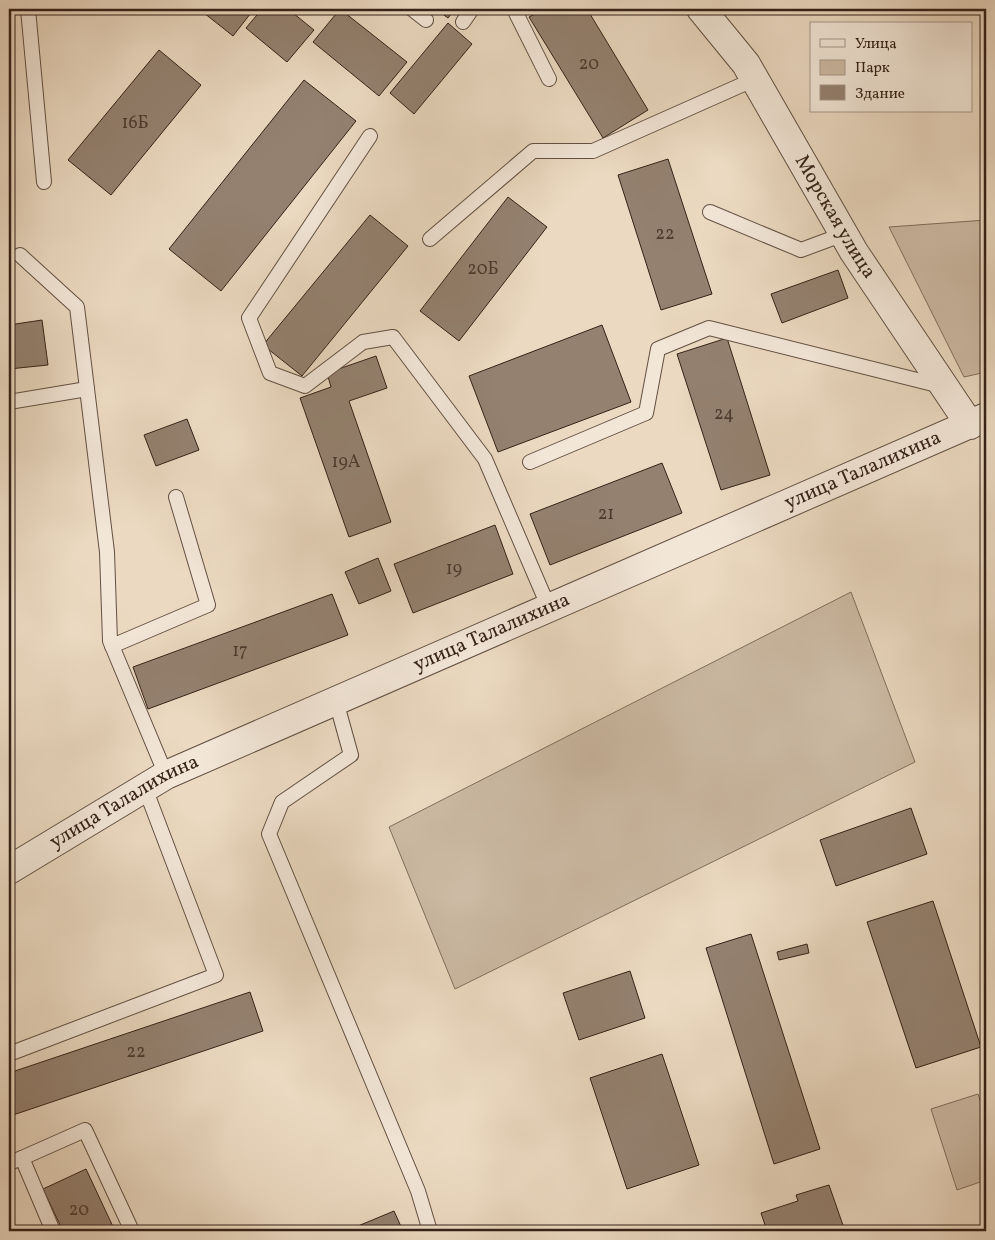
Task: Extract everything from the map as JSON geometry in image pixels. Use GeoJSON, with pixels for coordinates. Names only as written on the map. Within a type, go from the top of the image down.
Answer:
{"type":"FeatureCollection","features":[{"type":"Feature","properties":{"kind":"street","name":"Морская улица"},"geometry":{"type":"LineString","coordinates":[[701,9],[746,64],[844,234],[944,387],[978,421]]}},
{"type":"Feature","properties":{"kind":"street","name":"улица Талалихина"},"geometry":{"type":"LineString","coordinates":[[9,870],[156,782],[336,701],[978,421]]}},
{"type":"Feature","properties":{"kind":"lane"},"geometry":{"type":"LineString","coordinates":[[28,9],[44,182]]}},
{"type":"Feature","properties":{"kind":"lane"},"geometry":{"type":"LineString","coordinates":[[412,9],[426,20]]}},
{"type":"Feature","properties":{"kind":"lane"},"geometry":{"type":"LineString","coordinates":[[463,22],[472,9]]}},
{"type":"Feature","properties":{"kind":"lane"},"geometry":{"type":"LineString","coordinates":[[514,9],[549,79]]}},
{"type":"Feature","properties":{"kind":"lane"},"geometry":{"type":"LineString","coordinates":[[430,239],[533,151],[593,151],[755,79]]}},
{"type":"Feature","properties":{"kind":"lane"},"geometry":{"type":"LineString","coordinates":[[370,136],[249,318],[270,373],[305,386],[363,342],[393,337],[485,459],[549,608]]}},
{"type":"Feature","properties":{"kind":"lane"},"geometry":{"type":"LineString","coordinates":[[710,212],[801,250],[844,234]]}},
{"type":"Feature","properties":{"kind":"lane"},"geometry":{"type":"LineString","coordinates":[[9,1054],[216,975],[110,641],[107,552],[77,307],[20,255]]}},
{"type":"Feature","properties":{"kind":"lane"},"geometry":{"type":"LineString","coordinates":[[530,462],[646,413],[658,349],[710,328],[944,387]]}},
{"type":"Feature","properties":{"kind":"lane"},"geometry":{"type":"LineString","coordinates":[[9,402],[87,389]]}},
{"type":"Feature","properties":{"kind":"lane"},"geometry":{"type":"LineString","coordinates":[[112,646],[208,606],[176,496]]}},
{"type":"Feature","properties":{"kind":"lane"},"geometry":{"type":"LineString","coordinates":[[336,701],[351,755],[282,802],[269,834],[418,1191],[430,1231]]}},
{"type":"Feature","properties":{"kind":"lane"},"geometry":{"type":"LineString","coordinates":[[53,1231],[15,1160],[85,1130],[132,1231]]}},
{"type":"Feature","properties":{"kind":"green space"},"geometry":{"type":"Polygon","coordinates":[[[986,220],[986,372],[964,377],[889,227],[986,220]]]}},
{"type":"Feature","properties":{"kind":"green space"},"geometry":{"type":"Polygon","coordinates":[[[851,592],[915,762],[455,989],[389,827],[851,592]]]}},
{"type":"Feature","properties":{"kind":"green space"},"geometry":{"type":"Polygon","coordinates":[[[978,1094],[986,1118],[986,1180],[957,1190],[931,1109],[978,1094]]]}},
{"type":"Feature","properties":{"kind":"building"},"geometry":{"type":"Polygon","coordinates":[[[199,9],[254,9],[233,36],[199,9]]]}},
{"type":"Feature","properties":{"kind":"building"},"geometry":{"type":"Polygon","coordinates":[[[262,9],[288,9],[314,30],[287,62],[246,28],[262,9]]]}},
{"type":"Feature","properties":{"kind":"building"},"geometry":{"type":"Polygon","coordinates":[[[340,9],[407,62],[379,96],[313,42],[340,9]]]}},
{"type":"Feature","properties":{"kind":"building"},"geometry":{"type":"Polygon","coordinates":[[[436,9],[455,9],[448,18],[436,9]]]}},
{"type":"Feature","properties":{"kind":"building"},"geometry":{"type":"Polygon","coordinates":[[[544,9],[587,9],[648,110],[603,138],[529,17],[544,9]]]}},
{"type":"Feature","properties":{"kind":"building"},"geometry":{"type":"Polygon","coordinates":[[[448,23],[472,44],[414,114],[390,93],[448,23]]]}},
{"type":"Feature","properties":{"kind":"building"},"geometry":{"type":"Polygon","coordinates":[[[159,50],[201,85],[111,195],[68,160],[159,50]]]}},
{"type":"Feature","properties":{"kind":"building"},"geometry":{"type":"Polygon","coordinates":[[[304,80],[356,121],[221,291],[169,249],[304,80]]]}},
{"type":"Feature","properties":{"kind":"building"},"geometry":{"type":"Polygon","coordinates":[[[668,159],[712,294],[661,310],[618,175],[668,159]]]}},
{"type":"Feature","properties":{"kind":"building"},"geometry":{"type":"Polygon","coordinates":[[[508,197],[547,227],[459,341],[420,311],[508,197]]]}},
{"type":"Feature","properties":{"kind":"building"},"geometry":{"type":"Polygon","coordinates":[[[370,215],[408,246],[302,376],[263,345],[370,215]]]}},
{"type":"Feature","properties":{"kind":"building"},"geometry":{"type":"Polygon","coordinates":[[[838,270],[848,298],[782,323],[771,294],[838,270]]]}},
{"type":"Feature","properties":{"kind":"building"},"geometry":{"type":"Polygon","coordinates":[[[42,320],[48,365],[9,369],[9,325],[42,320]]]}},
{"type":"Feature","properties":{"kind":"building"},"geometry":{"type":"Polygon","coordinates":[[[602,325],[631,402],[498,452],[469,376],[602,325]]]}},
{"type":"Feature","properties":{"kind":"building"},"geometry":{"type":"Polygon","coordinates":[[[727,338],[770,475],[721,490],[677,354],[727,338]]]}},
{"type":"Feature","properties":{"kind":"building"},"geometry":{"type":"Polygon","coordinates":[[[376,356],[387,388],[349,401],[391,522],[349,537],[300,398],[331,387],[327,373],[376,356]]]}},
{"type":"Feature","properties":{"kind":"building"},"geometry":{"type":"Polygon","coordinates":[[[187,419],[199,450],[156,466],[144,435],[187,419]]]}},
{"type":"Feature","properties":{"kind":"building"},"geometry":{"type":"Polygon","coordinates":[[[662,463],[682,513],[550,565],[530,514],[662,463]]]}},
{"type":"Feature","properties":{"kind":"building"},"geometry":{"type":"Polygon","coordinates":[[[495,525],[513,574],[413,613],[394,564],[495,525]]]}},
{"type":"Feature","properties":{"kind":"building"},"geometry":{"type":"Polygon","coordinates":[[[378,558],[391,591],[359,604],[345,572],[378,558]]]}},
{"type":"Feature","properties":{"kind":"building"},"geometry":{"type":"Polygon","coordinates":[[[332,594],[348,635],[148,709],[133,667],[332,594]]]}},
{"type":"Feature","properties":{"kind":"building"},"geometry":{"type":"Polygon","coordinates":[[[911,808],[927,854],[836,886],[820,840],[911,808]]]}},
{"type":"Feature","properties":{"kind":"building"},"geometry":{"type":"Polygon","coordinates":[[[933,901],[981,1047],[916,1068],[867,922],[933,901]]]}},
{"type":"Feature","properties":{"kind":"building"},"geometry":{"type":"Polygon","coordinates":[[[751,934],[820,1149],[774,1164],[706,948],[751,934]]]}},
{"type":"Feature","properties":{"kind":"building"},"geometry":{"type":"Polygon","coordinates":[[[807,944],[809,953],[779,960],[777,952],[807,944]]]}},
{"type":"Feature","properties":{"kind":"building"},"geometry":{"type":"Polygon","coordinates":[[[630,971],[645,1018],[579,1040],[563,993],[630,971]]]}},
{"type":"Feature","properties":{"kind":"building"},"geometry":{"type":"Polygon","coordinates":[[[250,992],[263,1031],[10,1116],[9,1073],[250,992]]]}},
{"type":"Feature","properties":{"kind":"building"},"geometry":{"type":"Polygon","coordinates":[[[662,1054],[699,1165],[627,1189],[590,1078],[662,1054]]]}},
{"type":"Feature","properties":{"kind":"building"},"geometry":{"type":"Polygon","coordinates":[[[86,1169],[115,1231],[63,1231],[43,1189],[86,1169]]]}},
{"type":"Feature","properties":{"kind":"building"},"geometry":{"type":"Polygon","coordinates":[[[829,1185],[845,1231],[767,1231],[761,1213],[798,1201],[796,1195],[829,1185]]]}},
{"type":"Feature","properties":{"kind":"building"},"geometry":{"type":"Polygon","coordinates":[[[394,1211],[403,1231],[346,1231],[394,1211]]]}}]}
